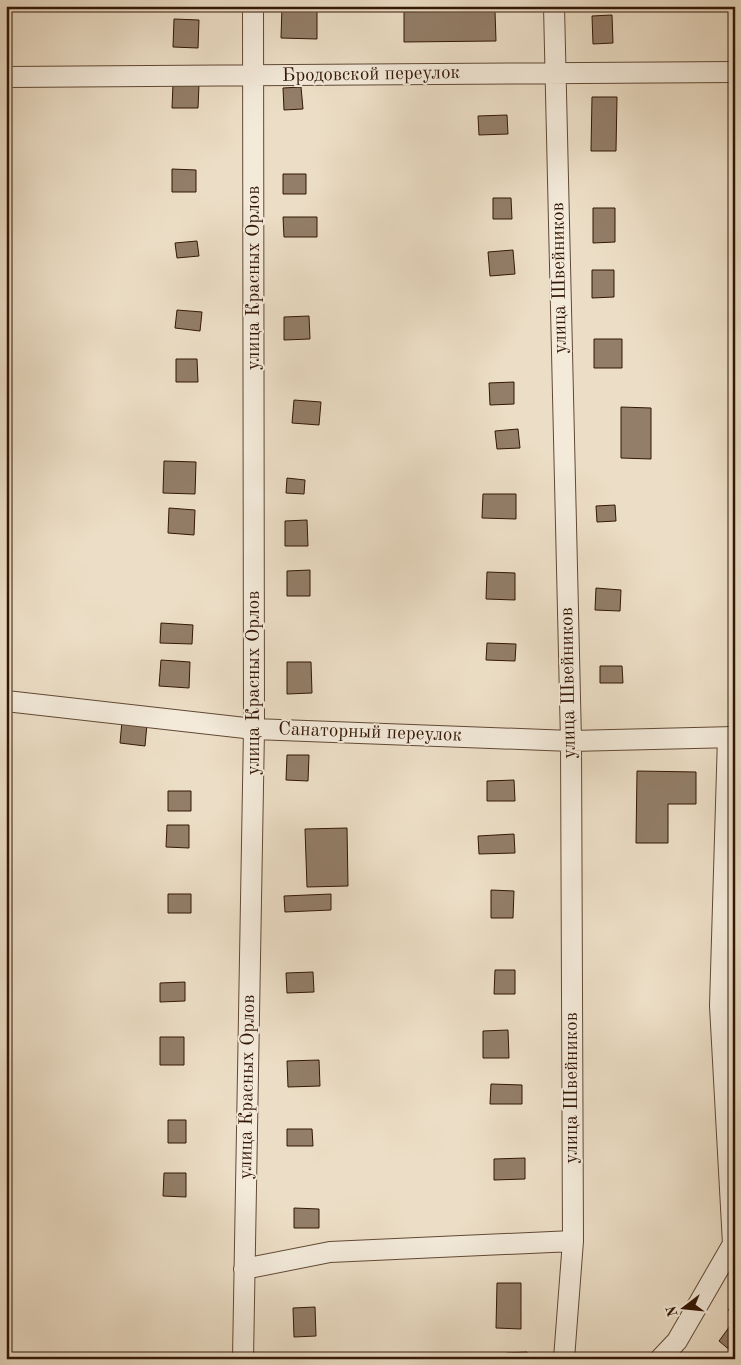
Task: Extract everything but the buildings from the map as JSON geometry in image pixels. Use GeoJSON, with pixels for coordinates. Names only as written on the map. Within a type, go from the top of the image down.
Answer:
{"type":"FeatureCollection","features":[{"type":"Feature","properties":{"kind":"street","name":"улица Красных Орлов"},"geometry":{"type":"LineString","coordinates":[[243,1359],[254,729],[253,6]]}},
{"type":"Feature","properties":{"kind":"street","name":"улица Швейников"},"geometry":{"type":"LineString","coordinates":[[554,6],[571,741],[573,1241],[564,1359]]}},
{"type":"Feature","properties":{"kind":"street","name":"Бродовской переулок"},"geometry":{"type":"LineString","coordinates":[[6,77],[735,72]]}},
{"type":"Feature","properties":{"kind":"street","name":"Санаторный переулок"},"geometry":{"type":"LineString","coordinates":[[6,701],[254,729],[571,741],[731,737]]}},
{"type":"Feature","properties":{"kind":"street"},"geometry":{"type":"LineString","coordinates":[[660,1359],[677,1341],[734,1245],[727,1008],[731,737]]}},
{"type":"Feature","properties":{"kind":"street"},"geometry":{"type":"LineString","coordinates":[[244,1269],[330,1252],[573,1241]]}}]}
